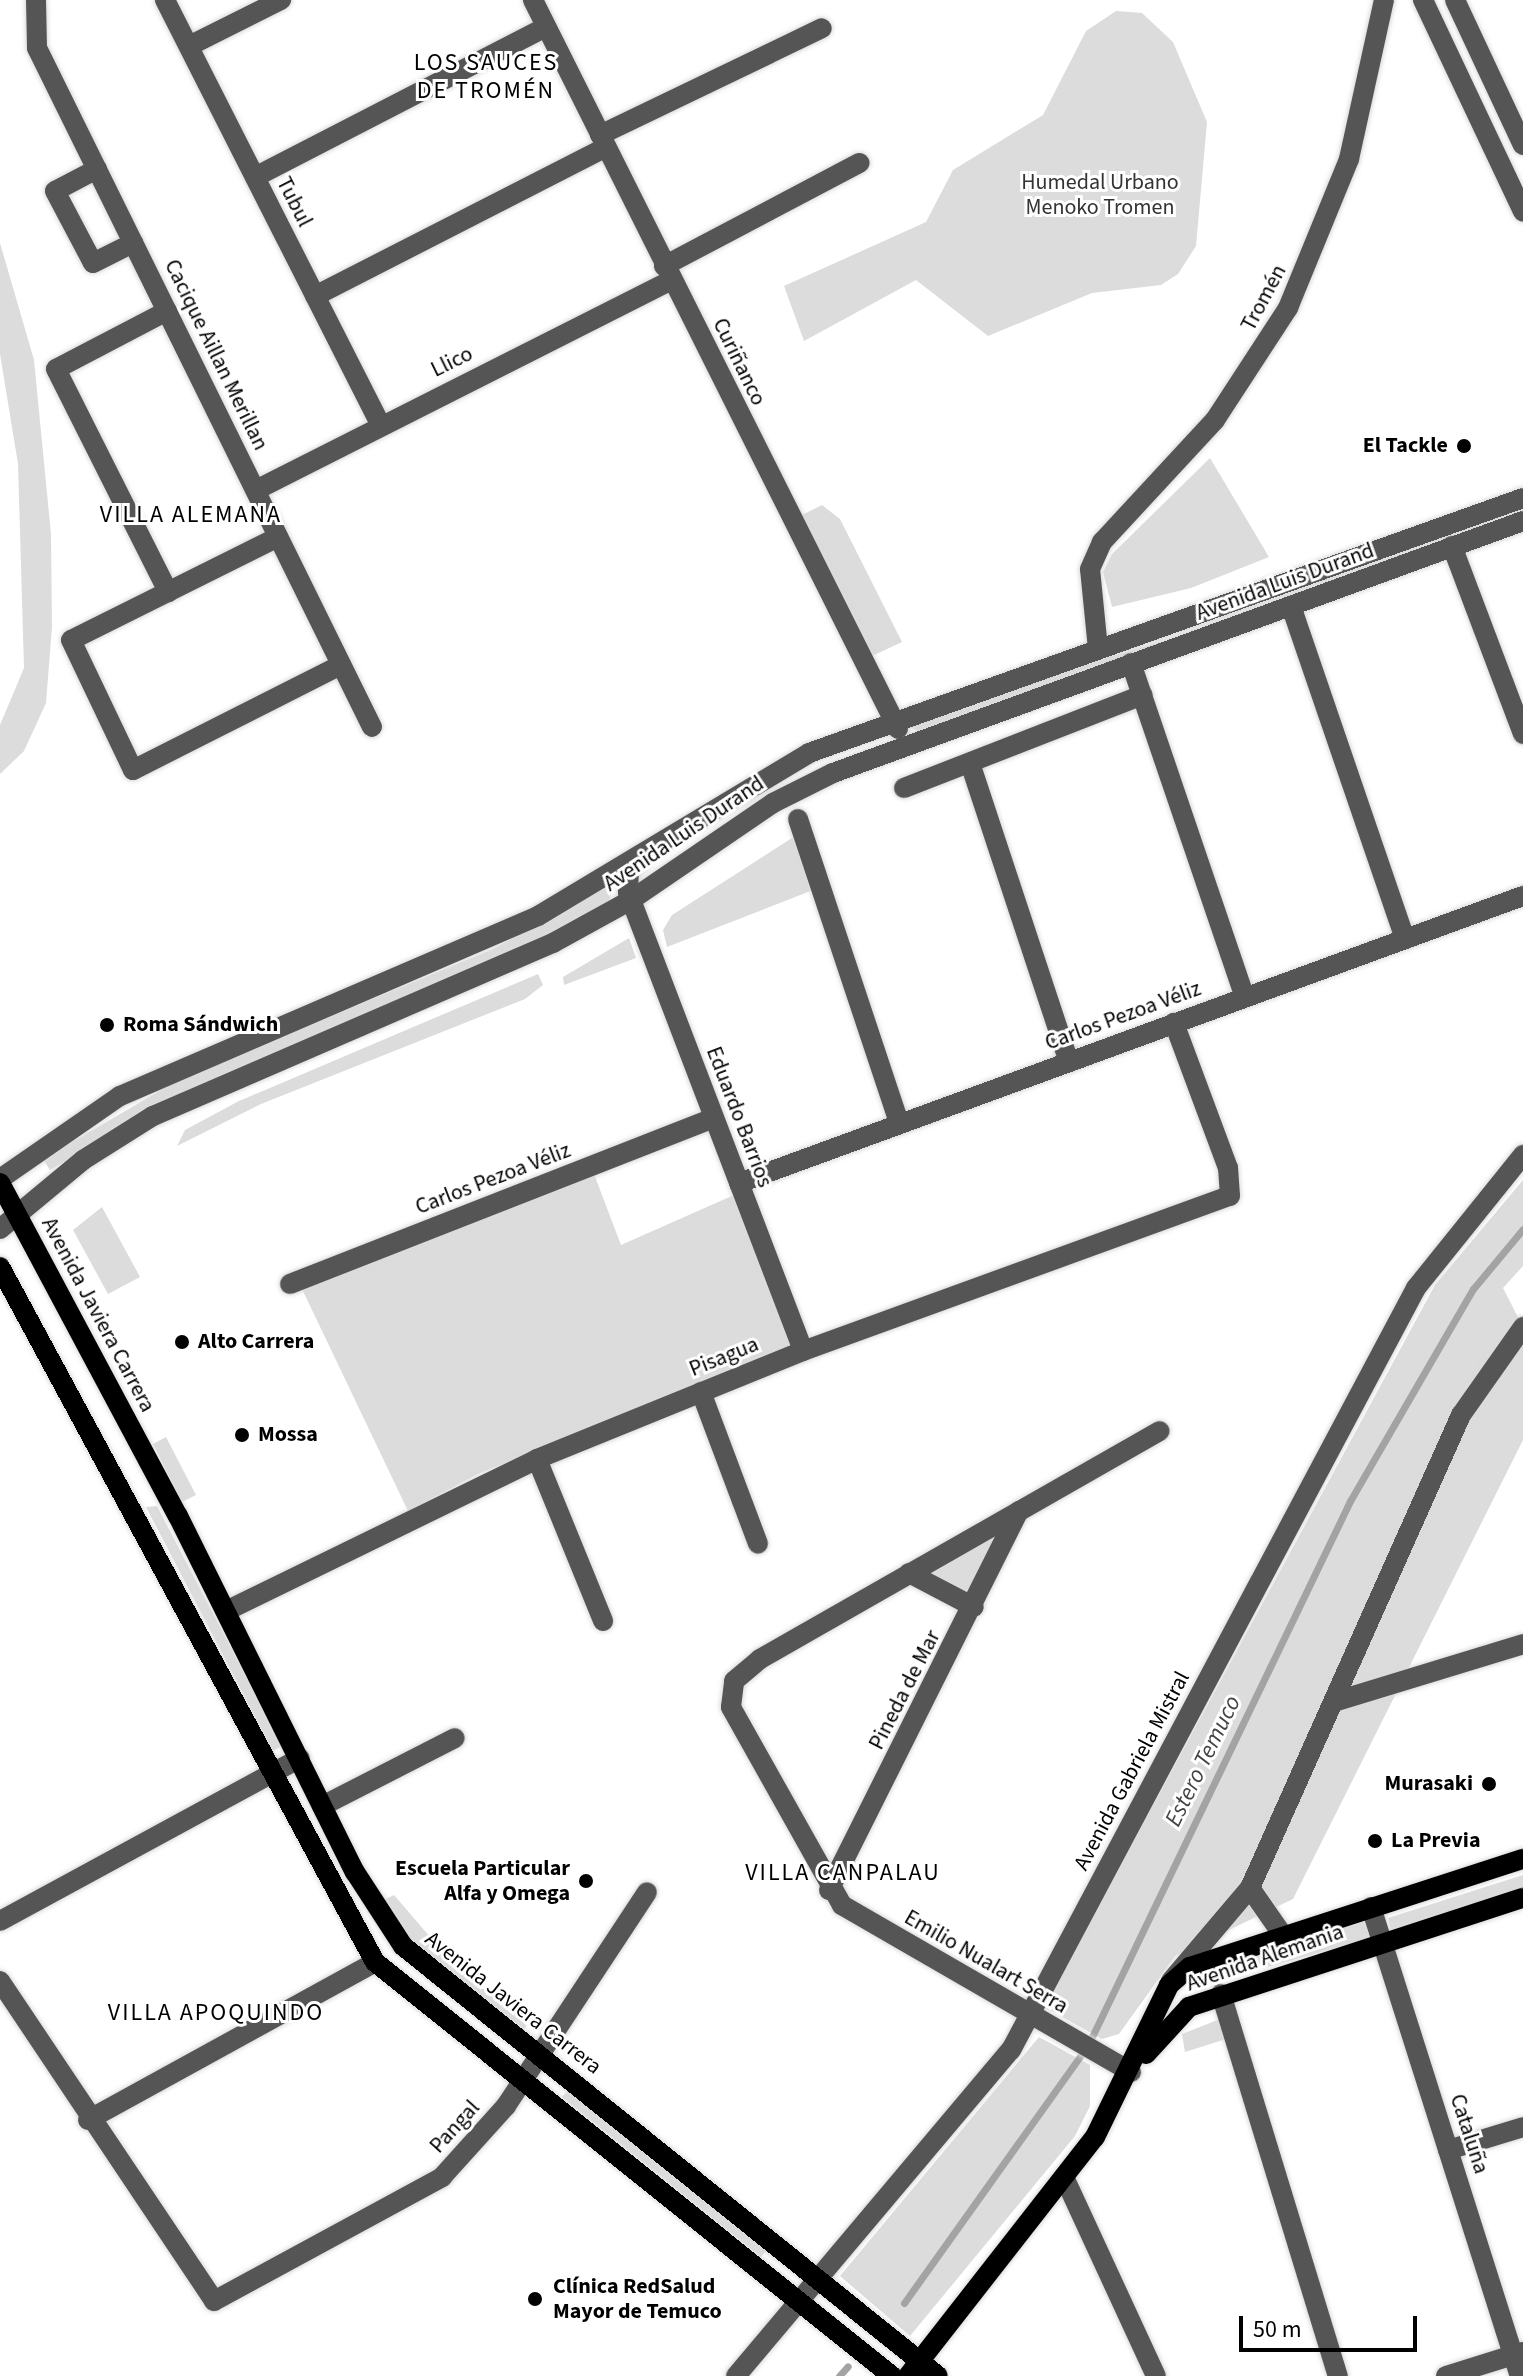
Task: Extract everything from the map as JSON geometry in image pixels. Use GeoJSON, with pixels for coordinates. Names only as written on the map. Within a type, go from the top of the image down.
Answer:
{"type":"FeatureCollection","features":[{"type":"Feature","properties":{"kind":"main road","name":"Avenida Javiera Carrera"},"geometry":{"type":"LineString","coordinates":[[0,1181],[153,1469],[322,1806],[403,1946],[816,2274],[914,2368],[938,2376]]}},
{"type":"Feature","properties":{"kind":"main road"},"geometry":{"type":"LineString","coordinates":[[0,1267],[375,1962],[892,2376]]}},
{"type":"Feature","properties":{"kind":"main road"},"geometry":{"type":"LineString","coordinates":[[121,1488],[153,1469]]}},
{"type":"Feature","properties":{"kind":"main road","name":"Avenida Alemania"},"geometry":{"type":"LineString","coordinates":[[1131,2072],[1169,1985],[1208,1957],[1523,1859]]}},
{"type":"Feature","properties":{"kind":"main road","name":"Avenida Alemania"},"geometry":{"type":"LineString","coordinates":[[1131,2072],[1175,2019],[1221,1994],[1523,1898]]}},
{"type":"Feature","properties":{"kind":"main road"},"geometry":{"type":"LineString","coordinates":[[914,2368],[1064,2177],[1131,2072]]}},
{"type":"Feature","properties":{"kind":"street","name":"Cacique Aillan Merillan"},"geometry":{"type":"LineString","coordinates":[[36,0],[37,48],[372,727]]}},
{"type":"Feature","properties":{"kind":"street","name":"Tubul"},"geometry":{"type":"LineString","coordinates":[[165,0],[381,425]]}},
{"type":"Feature","properties":{"kind":"street"},"geometry":{"type":"LineString","coordinates":[[189,46],[281,0]]}},
{"type":"Feature","properties":{"kind":"street","name":"Curiñanco"},"geometry":{"type":"LineString","coordinates":[[533,0],[890,720],[908,742]]}},
{"type":"Feature","properties":{"kind":"street","name":"Tromén"},"geometry":{"type":"LineString","coordinates":[[1106,646],[1090,569],[1102,542],[1215,420],[1288,308],[1349,159],[1384,0]]}},
{"type":"Feature","properties":{"kind":"street"},"geometry":{"type":"LineString","coordinates":[[1423,0],[1523,212]]}},
{"type":"Feature","properties":{"kind":"street"},"geometry":{"type":"LineString","coordinates":[[1455,0],[1523,145]]}},
{"type":"Feature","properties":{"kind":"street"},"geometry":{"type":"LineString","coordinates":[[255,177],[546,27]]}},
{"type":"Feature","properties":{"kind":"street"},"geometry":{"type":"LineString","coordinates":[[315,296],[603,141],[822,28]]}},
{"type":"Feature","properties":{"kind":"street","name":"Llico"},"geometry":{"type":"LineString","coordinates":[[256,490],[668,273],[859,163]]}},
{"type":"Feature","properties":{"kind":"street"},"geometry":{"type":"LineString","coordinates":[[97,169],[55,191],[93,263],[133,243]]}},
{"type":"Feature","properties":{"kind":"street"},"geometry":{"type":"LineString","coordinates":[[167,311],[56,369],[168,592]]}},
{"type":"Feature","properties":{"kind":"street","name":"Avenida Luis Durand"},"geometry":{"type":"LineString","coordinates":[[0,1181],[120,1096],[538,916],[681,826],[809,753],[890,720],[1523,498]]}},
{"type":"Feature","properties":{"kind":"street","name":"Avenida Luis Durand"},"geometry":{"type":"LineString","coordinates":[[0,1229],[83,1160],[153,1116],[476,978],[631,900],[721,835],[789,794],[908,742],[1523,521]]}},
{"type":"Feature","properties":{"kind":"street"},"geometry":{"type":"LineString","coordinates":[[278,537],[71,640],[133,770],[341,665]]}},
{"type":"Feature","properties":{"kind":"street"},"geometry":{"type":"LineString","coordinates":[[1452,546],[1523,734]]}},
{"type":"Feature","properties":{"kind":"street"},"geometry":{"type":"LineString","coordinates":[[1291,606],[1405,939]]}},
{"type":"Feature","properties":{"kind":"street"},"geometry":{"type":"LineString","coordinates":[[1131,663],[1245,997]]}},
{"type":"Feature","properties":{"kind":"street"},"geometry":{"type":"LineString","coordinates":[[904,788],[1142,695]]}},
{"type":"Feature","properties":{"kind":"street"},"geometry":{"type":"LineString","coordinates":[[970,763],[1069,1062]]}},
{"type":"Feature","properties":{"kind":"street"},"geometry":{"type":"LineString","coordinates":[[798,819],[899,1122]]}},
{"type":"Feature","properties":{"kind":"street"},"geometry":{"type":"LineString","coordinates":[[681,826],[721,835]]}},
{"type":"Feature","properties":{"kind":"street"},"geometry":{"type":"LineString","coordinates":[[631,900],[629,871],[657,841]]}},
{"type":"Feature","properties":{"kind":"street","name":"Carlos Pezoa Véliz"},"geometry":{"type":"LineString","coordinates":[[739,1183],[1523,896]]}},
{"type":"Feature","properties":{"kind":"street","name":"Eduardo Barrios"},"geometry":{"type":"LineString","coordinates":[[631,900],[803,1351]]}},
{"type":"Feature","properties":{"kind":"street","name":"Pisagua"},"geometry":{"type":"LineString","coordinates":[[226,1611],[537,1459],[803,1351],[1206,1209],[1230,1196],[1228,1168],[1174,1023]]}},
{"type":"Feature","properties":{"kind":"street","name":"Carlos Pezoa Véliz"},"geometry":{"type":"LineString","coordinates":[[290,1284],[714,1118]]}},
{"type":"Feature","properties":{"kind":"street","name":"Avenida Gabriela Mistral"},"geometry":{"type":"LineString","coordinates":[[736,2376],[816,2274],[1039,2021],[1416,1288],[1523,1155]]}},
{"type":"Feature","properties":{"kind":"street"},"geometry":{"type":"LineString","coordinates":[[1169,1985],[1250,1888],[1337,1701],[1461,1415],[1523,1327]]}},
{"type":"Feature","properties":{"kind":"street"},"geometry":{"type":"LineString","coordinates":[[701,1392],[758,1544]]}},
{"type":"Feature","properties":{"kind":"street","name":"Emilio Nualart Serra"},"geometry":{"type":"LineString","coordinates":[[1131,2072],[842,1905],[829,1890],[731,1707],[734,1681],[909,1573],[1159,1431]]}},
{"type":"Feature","properties":{"kind":"street"},"geometry":{"type":"LineString","coordinates":[[537,1459],[603,1621]]}},
{"type":"Feature","properties":{"kind":"street","name":"Pineda de Mar"},"geometry":{"type":"LineString","coordinates":[[829,1890],[974,1607],[1019,1511]]}},
{"type":"Feature","properties":{"kind":"street"},"geometry":{"type":"LineString","coordinates":[[909,1573],[974,1607]]}},
{"type":"Feature","properties":{"kind":"street"},"geometry":{"type":"LineString","coordinates":[[1337,1701],[1523,1644]]}},
{"type":"Feature","properties":{"kind":"street"},"geometry":{"type":"LineString","coordinates":[[322,1806],[455,1738]]}},
{"type":"Feature","properties":{"kind":"street"},"geometry":{"type":"LineString","coordinates":[[0,1921],[300,1758]]}},
{"type":"Feature","properties":{"kind":"street"},"geometry":{"type":"LineString","coordinates":[[1250,1888],[1282,1934]]}},
{"type":"Feature","properties":{"kind":"street","name":"Pangal"},"geometry":{"type":"LineString","coordinates":[[88,2120],[214,2301],[442,2177],[487,2131],[647,1892]]}},
{"type":"Feature","properties":{"kind":"street","name":"Cataluña"},"geometry":{"type":"LineString","coordinates":[[1371,1907],[1448,2150],[1518,2354],[1520,2376]]}},
{"type":"Feature","properties":{"kind":"street"},"geometry":{"type":"LineString","coordinates":[[0,1981],[88,2120],[375,1962]]}},
{"type":"Feature","properties":{"kind":"street"},"geometry":{"type":"LineString","coordinates":[[1221,1994],[1338,2376]]}},
{"type":"Feature","properties":{"kind":"street"},"geometry":{"type":"LineString","coordinates":[[1448,2150],[1523,2127]]}},
{"type":"Feature","properties":{"kind":"street"},"geometry":{"type":"LineString","coordinates":[[1064,2177],[1156,2376]]}},
{"type":"Feature","properties":{"kind":"street"},"geometry":{"type":"LineString","coordinates":[[1446,2376],[1518,2354]]}},
{"type":"Feature","properties":{"kind":"green space","name":"Humedal Urbano Menoko Tromen"},"geometry":{"type":"Polygon","coordinates":[[[1116,11],[1142,13],[1173,42],[1207,122],[1196,246],[1178,274],[1161,285],[1092,293],[988,336],[916,280],[804,341],[784,286],[926,222],[953,170],[1043,115],[1086,31],[1116,11]]]}},
{"type":"Feature","properties":{"kind":"green space"},"geometry":{"type":"Polygon","coordinates":[[[0,243],[34,360],[51,534],[52,627],[46,703],[24,751],[0,774],[0,725],[24,668],[18,464],[0,354],[0,243]]]}},
{"type":"Feature","properties":{"kind":"green space"},"geometry":{"type":"Polygon","coordinates":[[[1210,458],[1269,557],[1191,588],[1112,607],[1103,572],[1112,554],[1210,458]]]}},
{"type":"Feature","properties":{"kind":"green space"},"geometry":{"type":"Polygon","coordinates":[[[822,505],[840,519],[902,642],[870,657],[802,515],[822,505]]]}},
{"type":"Feature","properties":{"kind":"green space"},"geometry":{"type":"Polygon","coordinates":[[[1209,628],[918,731],[909,726],[1037,678],[1209,628]]]}},
{"type":"Feature","properties":{"kind":"green space"},"geometry":{"type":"Polygon","coordinates":[[[795,836],[813,890],[667,947],[663,930],[672,915],[795,836]]]}},
{"type":"Feature","properties":{"kind":"green space"},"geometry":{"type":"Polygon","coordinates":[[[615,882],[609,901],[548,936],[190,1089],[50,1170],[43,1159],[180,1079],[493,949],[615,882]]]}},
{"type":"Feature","properties":{"kind":"green space"},"geometry":{"type":"Polygon","coordinates":[[[629,938],[636,958],[564,985],[563,977],[629,938]]]}},
{"type":"Feature","properties":{"kind":"green space"},"geometry":{"type":"Polygon","coordinates":[[[538,974],[543,985],[525,999],[261,1104],[177,1146],[185,1130],[239,1101],[538,974]]]}},
{"type":"Feature","properties":{"kind":"green space"},"geometry":{"type":"Polygon","coordinates":[[[594,1174],[621,1245],[734,1195],[791,1346],[478,1474],[408,1511],[302,1289],[594,1174]]]}},
{"type":"Feature","properties":{"kind":"green space"},"geometry":{"type":"Polygon","coordinates":[[[1523,1180],[1523,1266],[1503,1288],[1523,1327],[1523,1440],[1293,1899],[1175,1956],[1119,2034],[1102,2039],[1044,2007],[1435,1285],[1523,1180]]]}},
{"type":"Feature","properties":{"kind":"green space"},"geometry":{"type":"Polygon","coordinates":[[[102,1207],[140,1277],[108,1294],[73,1230],[102,1207]]]}},
{"type":"Feature","properties":{"kind":"green space"},"geometry":{"type":"Polygon","coordinates":[[[166,1437],[196,1495],[182,1502],[153,1444],[166,1437]]]}},
{"type":"Feature","properties":{"kind":"green space"},"geometry":{"type":"Polygon","coordinates":[[[157,1506],[282,1746],[273,1751],[146,1507],[157,1506]]]}},
{"type":"Feature","properties":{"kind":"green space"},"geometry":{"type":"Polygon","coordinates":[[[1007,1531],[972,1594],[930,1573],[964,1554],[1007,1531]]]}},
{"type":"Feature","properties":{"kind":"green space"},"geometry":{"type":"Polygon","coordinates":[[[1523,1875],[1523,1892],[1392,1933],[1388,1918],[1523,1875]]]}},
{"type":"Feature","properties":{"kind":"green space"},"geometry":{"type":"Polygon","coordinates":[[[394,1895],[462,1974],[530,2021],[524,2029],[417,1948],[382,1901],[394,1895]]]}},
{"type":"Feature","properties":{"kind":"green space"},"geometry":{"type":"Polygon","coordinates":[[[1365,1921],[1370,1938],[1191,1989],[1222,1968],[1365,1921]]]}},
{"type":"Feature","properties":{"kind":"green space"},"geometry":{"type":"Polygon","coordinates":[[[1220,2019],[1226,2039],[1185,2052],[1182,2034],[1220,2019]]]}},
{"type":"Feature","properties":{"kind":"green space"},"geometry":{"type":"Polygon","coordinates":[[[1039,2037],[1090,2065],[1090,2106],[1075,2136],[910,2336],[840,2276],[1039,2037]]]}},
{"type":"Feature","properties":{"kind":"green space"},"geometry":{"type":"Polygon","coordinates":[[[569,2090],[767,2250],[761,2257],[562,2097],[569,2090]]]}},
{"type":"Feature","properties":{"kind":"waterway","name":"Estero Temuco"},"geometry":{"type":"LineString","coordinates":[[904,2303],[1088,2045],[1350,1501],[1473,1289],[1523,1229]]}},
{"type":"Feature","properties":{"kind":"waterway","name":"Estero Temuco"},"geometry":{"type":"LineString","coordinates":[[839,2376],[848,2366]]}},
{"type":"Feature","properties":{"kind":"place","name":"El Tackle"},"geometry":{"type":"Point","coordinates":[1464,446]}},
{"type":"Feature","properties":{"kind":"place","name":"Roma Sándwich"},"geometry":{"type":"Point","coordinates":[107,1025]}},
{"type":"Feature","properties":{"kind":"place","name":"Alto Carrera"},"geometry":{"type":"Point","coordinates":[182,1342]}},
{"type":"Feature","properties":{"kind":"place","name":"Mossa"},"geometry":{"type":"Point","coordinates":[242,1435]}},
{"type":"Feature","properties":{"kind":"place","name":"Murasaki"},"geometry":{"type":"Point","coordinates":[1489,1784]}},
{"type":"Feature","properties":{"kind":"place","name":"La Previa"},"geometry":{"type":"Point","coordinates":[1375,1841]}},
{"type":"Feature","properties":{"kind":"place","name":"Escuela Particular Alfa y Omega"},"geometry":{"type":"Point","coordinates":[586,1881]}},
{"type":"Feature","properties":{"kind":"place","name":"Clínica RedSalud Mayor de Temuco"},"geometry":{"type":"Point","coordinates":[535,2299]}},
{"type":"Feature","properties":{"kind":"district","name":"LOS SAUCES DE TROMÉN"},"geometry":{"type":"Point","coordinates":[486,77]}},
{"type":"Feature","properties":{"kind":"district","name":"VILLA ALEMANA"},"geometry":{"type":"Point","coordinates":[191,515]}},
{"type":"Feature","properties":{"kind":"district","name":"VILLA CANPALAU"},"geometry":{"type":"Point","coordinates":[843,1873]}},
{"type":"Feature","properties":{"kind":"district","name":"VILLA APOQUINDO"},"geometry":{"type":"Point","coordinates":[216,2013]}}]}
